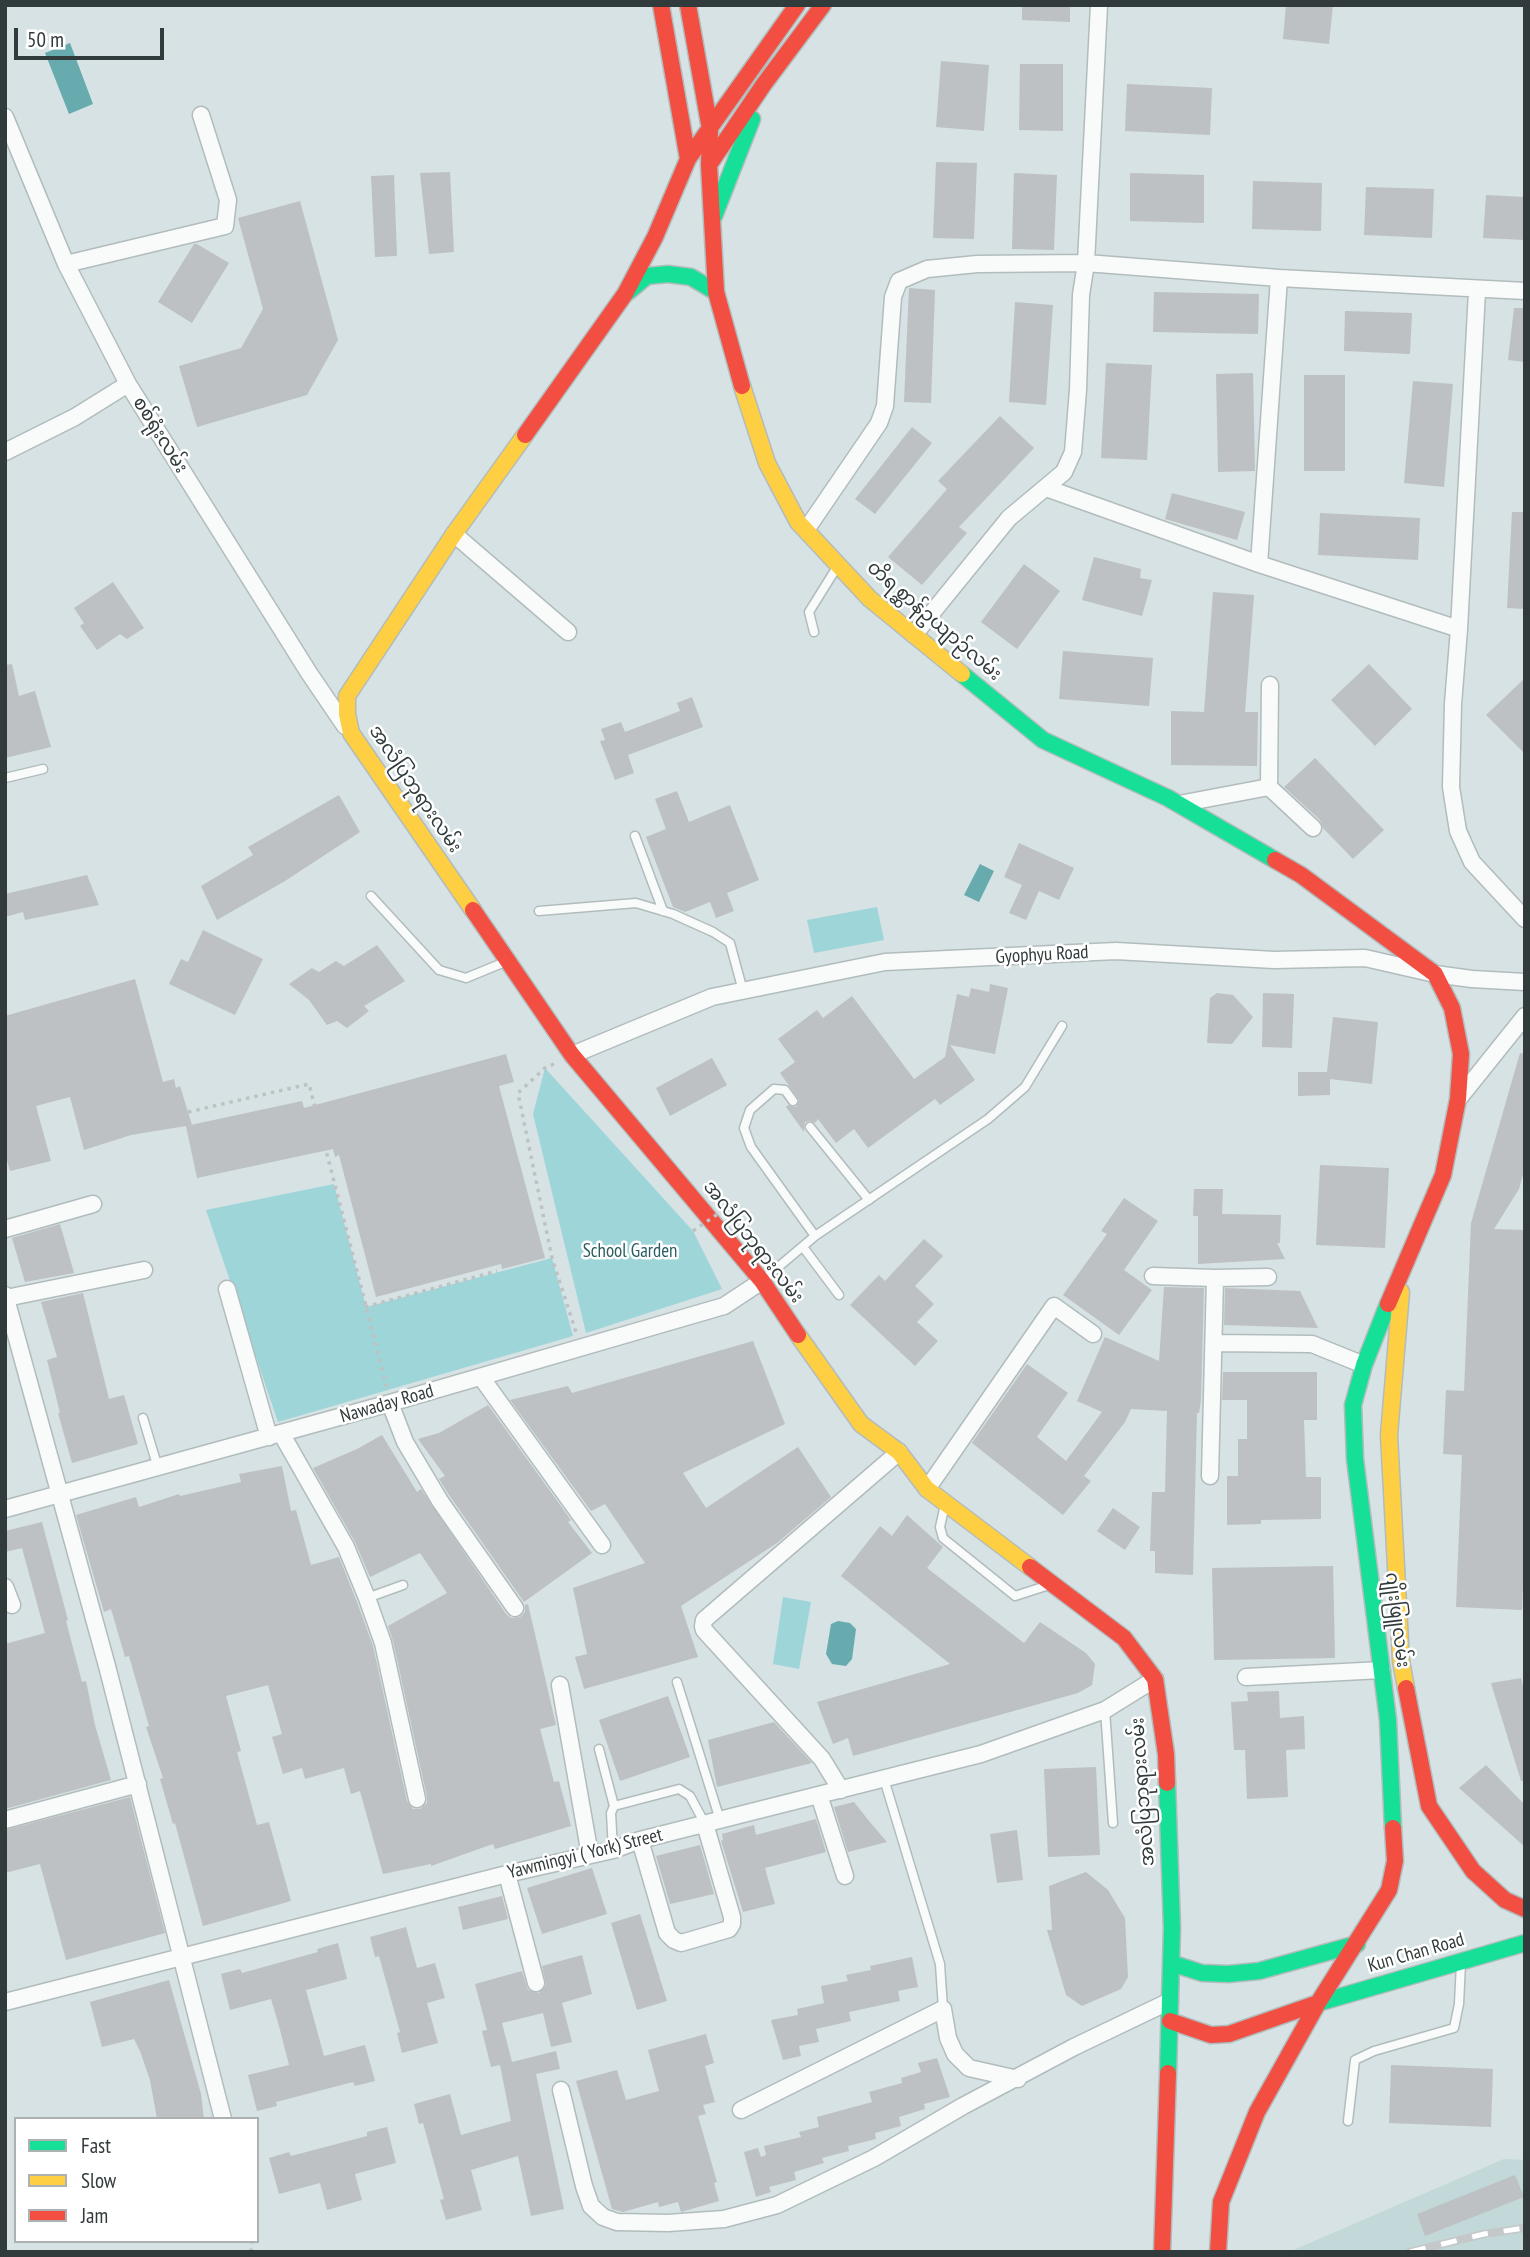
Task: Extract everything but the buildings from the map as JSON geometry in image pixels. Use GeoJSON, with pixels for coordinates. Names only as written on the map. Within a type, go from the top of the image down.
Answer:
{"type":"FeatureCollection","features":[{"type":"Feature","properties":{"kind":"main road"},"geometry":{"type":"LineString","coordinates":[[661,5],[688,159]]}},
{"type":"Feature","properties":{"kind":"main road","name":"တိရစ္ဆာန်ဥယျာဉ်လမ်း"},"geometry":{"type":"LineString","coordinates":[[688,5],[710,129],[709,165],[716,292],[767,463],[799,522],[870,599],[1043,740],[1179,804],[1301,875],[1435,974]]}},
{"type":"Feature","properties":{"kind":"main road"},"geometry":{"type":"LineString","coordinates":[[625,294],[655,237],[688,159],[797,5]]}},
{"type":"Feature","properties":{"kind":"main road"},"geometry":{"type":"LineString","coordinates":[[688,159],[709,165],[764,84],[823,5]]}},
{"type":"Feature","properties":{"kind":"main road"},"geometry":{"type":"LineString","coordinates":[[713,219],[764,84]]}},
{"type":"Feature","properties":{"kind":"main road"},"geometry":{"type":"LineString","coordinates":[[625,294],[647,276],[668,274],[691,277],[716,292]]}},
{"type":"Feature","properties":{"kind":"main road","name":"အလံပြဘုရားလမ်း"},"geometry":{"type":"LineString","coordinates":[[625,294],[454,534],[347,696],[351,733],[572,1055],[762,1281],[861,1424],[899,1452],[927,1489],[1124,1637],[1155,1679],[1166,1754],[1171,1963],[1163,2252]]}},
{"type":"Feature","properties":{"kind":"main road","name":"ဂျိုးဖြူလမ်း"},"geometry":{"type":"LineString","coordinates":[[1218,2252],[1221,2202],[1257,2112],[1318,2003],[1389,1890],[1395,1861],[1388,1720],[1355,1459],[1353,1405],[1364,1365],[1403,1265],[1443,1175],[1458,1099],[1461,1054],[1452,1008],[1435,974]]}},
{"type":"Feature","properties":{"kind":"main road"},"geometry":{"type":"LineString","coordinates":[[1403,1265],[1389,1435],[1401,1661],[1429,1805],[1473,1871],[1505,1900],[1525,1909]]}},
{"type":"Feature","properties":{"kind":"main road","name":"Kun Chan Road"},"geometry":{"type":"LineString","coordinates":[[1170,2021],[1211,2035],[1229,2034],[1318,2003],[1525,1943]]}},
{"type":"Feature","properties":{"kind":"main road"},"geometry":{"type":"LineString","coordinates":[[1171,1963],[1202,1973],[1228,1974],[1259,1970],[1357,1944]]}},
{"type":"Feature","properties":{"kind":"street"},"geometry":{"type":"LineString","coordinates":[[914,635],[1009,518],[1064,472],[1073,452],[1099,5]]}},
{"type":"Feature","properties":{"kind":"street"},"geometry":{"type":"LineString","coordinates":[[66,264],[225,226],[228,200],[201,115]]}},
{"type":"Feature","properties":{"kind":"street","name":"စစ်ရုံးလမ်း"},"geometry":{"type":"LineString","coordinates":[[5,117],[12,154],[128,384],[309,673],[351,733]]}},
{"type":"Feature","properties":{"kind":"street"},"geometry":{"type":"LineString","coordinates":[[806,530],[879,423],[885,406],[893,297],[900,281],[927,269],[977,264],[1086,263],[1476,291],[1525,291]]}},
{"type":"Feature","properties":{"kind":"street"},"geometry":{"type":"LineString","coordinates":[[1259,564],[1279,278]]}},
{"type":"Feature","properties":{"kind":"street"},"geometry":{"type":"LineString","coordinates":[[1476,291],[1453,704],[1451,787],[1458,831],[1472,862],[1525,919]]}},
{"type":"Feature","properties":{"kind":"street"},"geometry":{"type":"LineString","coordinates":[[5,452],[75,417],[128,384]]}},
{"type":"Feature","properties":{"kind":"street"},"geometry":{"type":"LineString","coordinates":[[1046,488],[1259,564],[1459,629]]}},
{"type":"Feature","properties":{"kind":"street"},"geometry":{"type":"LineString","coordinates":[[454,534],[568,632]]}},
{"type":"Feature","properties":{"kind":"street"},"geometry":{"type":"LineString","coordinates":[[1270,685],[1269,787],[1313,828]]}},
{"type":"Feature","properties":{"kind":"street"},"geometry":{"type":"LineString","coordinates":[[1179,804],[1269,787]]}},
{"type":"Feature","properties":{"kind":"street","name":"Gyophyu Road"},"geometry":{"type":"LineString","coordinates":[[572,1055],[712,997],[885,962],[1116,951],[1274,960],[1365,958],[1435,974],[1525,982]]}},
{"type":"Feature","properties":{"kind":"street"},"geometry":{"type":"LineString","coordinates":[[1458,1099],[1525,1016]]}},
{"type":"Feature","properties":{"kind":"street"},"geometry":{"type":"LineString","coordinates":[[5,1229],[93,1204]]}},
{"type":"Feature","properties":{"kind":"street"},"geometry":{"type":"LineString","coordinates":[[144,1270],[6,1296],[138,1784],[223,2117]]}},
{"type":"Feature","properties":{"kind":"street"},"geometry":{"type":"LineString","coordinates":[[1153,1276],[1268,1277]]}},
{"type":"Feature","properties":{"kind":"street"},"geometry":{"type":"LineString","coordinates":[[1210,1476],[1215,1278]]}},
{"type":"Feature","properties":{"kind":"street","name":"Nawaday Road"},"geometry":{"type":"LineString","coordinates":[[5,1509],[582,1349],[724,1306],[762,1281]]}},
{"type":"Feature","properties":{"kind":"street"},"geometry":{"type":"LineString","coordinates":[[228,1289],[275,1435],[346,1547],[367,1598],[383,1643],[417,1799]]}},
{"type":"Feature","properties":{"kind":"street"},"geometry":{"type":"LineString","coordinates":[[927,1489],[1054,1306],[1093,1334]]}},
{"type":"Feature","properties":{"kind":"street"},"geometry":{"type":"LineString","coordinates":[[1214,1343],[1312,1344],[1364,1365]]}},
{"type":"Feature","properties":{"kind":"street"},"geometry":{"type":"LineString","coordinates":[[481,1377],[602,1545]]}},
{"type":"Feature","properties":{"kind":"street"},"geometry":{"type":"LineString","coordinates":[[390,1403],[405,1442],[440,1502],[515,1608]]}},
{"type":"Feature","properties":{"kind":"street"},"geometry":{"type":"LineString","coordinates":[[841,1790],[822,1759],[704,1630],[704,1620],[899,1452]]}},
{"type":"Feature","properties":{"kind":"street"},"geometry":{"type":"LineString","coordinates":[[5,1587],[12,1605]]}},
{"type":"Feature","properties":{"kind":"street"},"geometry":{"type":"LineString","coordinates":[[1246,1677],[1382,1671]]}},
{"type":"Feature","properties":{"kind":"street","name":"Yawmingyi ( York) Street"},"geometry":{"type":"LineString","coordinates":[[5,2002],[507,1874],[613,1850],[640,1840],[981,1754],[1104,1710],[1155,1679]]}},
{"type":"Feature","properties":{"kind":"street"},"geometry":{"type":"LineString","coordinates":[[560,1685],[590,1855]]}},
{"type":"Feature","properties":{"kind":"street"},"geometry":{"type":"LineString","coordinates":[[5,1820],[138,1784]]}},
{"type":"Feature","properties":{"kind":"street"},"geometry":{"type":"LineString","coordinates":[[819,1795],[845,1876]]}},
{"type":"Feature","properties":{"kind":"street"},"geometry":{"type":"LineString","coordinates":[[640,1840],[667,1933],[681,1943],[729,1929],[732,1924],[713,1822]]}},
{"type":"Feature","properties":{"kind":"street"},"geometry":{"type":"LineString","coordinates":[[507,1874],[536,1983]]}},
{"type":"Feature","properties":{"kind":"street"},"geometry":{"type":"LineString","coordinates":[[561,2090],[584,2186],[592,2206],[603,2217],[617,2222],[668,2223],[724,2219],[777,2205],[874,2158],[963,2106],[1074,2047],[1170,2001]]}},
{"type":"Feature","properties":{"kind":"street"},"geometry":{"type":"LineString","coordinates":[[741,2110],[943,2009],[951,2046],[969,2068],[1018,2079]]}},
{"type":"Feature","properties":{"kind":"lane"},"geometry":{"type":"LineString","coordinates":[[814,632],[809,612],[839,565]]}},
{"type":"Feature","properties":{"kind":"lane"},"geometry":{"type":"LineString","coordinates":[[5,778],[43,769]]}},
{"type":"Feature","properties":{"kind":"lane"},"geometry":{"type":"LineString","coordinates":[[635,836],[663,911]]}},
{"type":"Feature","properties":{"kind":"lane"},"geometry":{"type":"LineString","coordinates":[[371,896],[439,970],[466,978],[508,961]]}},
{"type":"Feature","properties":{"kind":"lane"},"geometry":{"type":"LineString","coordinates":[[539,911],[636,903],[663,911],[713,932],[730,943],[743,990]]}},
{"type":"Feature","properties":{"kind":"lane"},"geometry":{"type":"LineString","coordinates":[[762,1281],[816,1236],[988,1119],[1025,1087],[1062,1026]]}},
{"type":"Feature","properties":{"kind":"lane"},"geometry":{"type":"LineString","coordinates":[[793,1101],[785,1090],[774,1089],[750,1110],[744,1128],[751,1147],[816,1236]]}},
{"type":"Feature","properties":{"kind":"lane"},"geometry":{"type":"LineString","coordinates":[[810,1127],[869,1200]]}},
{"type":"Feature","properties":{"kind":"lane"},"geometry":{"type":"LineString","coordinates":[[803,1247],[839,1295]]}},
{"type":"Feature","properties":{"kind":"lane"},"geometry":{"type":"LineString","coordinates":[[144,1418],[158,1468]]}},
{"type":"Feature","properties":{"kind":"lane"},"geometry":{"type":"LineString","coordinates":[[946,1503],[940,1527],[943,1538],[1015,1596],[1054,1583]]}},
{"type":"Feature","properties":{"kind":"lane"},"geometry":{"type":"LineString","coordinates":[[367,1598],[403,1585]]}},
{"type":"Feature","properties":{"kind":"lane"},"geometry":{"type":"LineString","coordinates":[[677,1682],[713,1822]]}},
{"type":"Feature","properties":{"kind":"lane"},"geometry":{"type":"LineString","coordinates":[[1104,1710],[1114,1823]]}},
{"type":"Feature","properties":{"kind":"lane"},"geometry":{"type":"LineString","coordinates":[[598,1749],[614,1805],[611,1812],[613,1850]]}},
{"type":"Feature","properties":{"kind":"lane"},"geometry":{"type":"LineString","coordinates":[[884,1779],[940,1964],[943,2009]]}},
{"type":"Feature","properties":{"kind":"lane"},"geometry":{"type":"LineString","coordinates":[[614,1805],[679,1789],[691,1796],[713,1822]]}},
{"type":"Feature","properties":{"kind":"lane"},"geometry":{"type":"LineString","coordinates":[[1348,2121],[1355,2060],[1374,2051],[1454,2028],[1459,2004],[1461,1963]]}},
{"type":"Feature","properties":{"kind":"path"},"geometry":{"type":"LineString","coordinates":[[572,1055],[545,1068],[518,1093],[552,1258],[582,1349]]}},
{"type":"Feature","properties":{"kind":"path"},"geometry":{"type":"LineString","coordinates":[[188,1112],[309,1084],[390,1403]]}},
{"type":"Feature","properties":{"kind":"path"},"geometry":{"type":"LineString","coordinates":[[693,1231],[722,1211]]}},
{"type":"Feature","properties":{"kind":"path"},"geometry":{"type":"LineString","coordinates":[[365,1307],[497,1271]]}},
{"type":"Feature","properties":{"kind":"shaded area"},"geometry":{"type":"Polygon","coordinates":[[[70,43],[93,104],[69,114],[45,53],[70,43]]]}},
{"type":"Feature","properties":{"kind":"shaded area"},"geometry":{"type":"Polygon","coordinates":[[[980,864],[994,871],[979,902],[964,895],[980,864]]]}},
{"type":"Feature","properties":{"kind":"shaded area"},"geometry":{"type":"Polygon","coordinates":[[[838,1621],[850,1623],[856,1629],[852,1659],[846,1666],[832,1664],[826,1654],[831,1624],[838,1621]]]}},
{"type":"Feature","properties":{"kind":"shaded area"},"geometry":{"type":"Polygon","coordinates":[[[1504,2159],[1525,2160],[1525,2252],[1289,2252],[1504,2159]]]}},
{"type":"Feature","properties":{"kind":"green space"},"geometry":{"type":"Polygon","coordinates":[[[877,907],[884,940],[814,953],[807,920],[877,907]]]}},
{"type":"Feature","properties":{"kind":"green space","name":"School Garden"},"geometry":{"type":"Polygon","coordinates":[[[545,1068],[693,1231],[722,1289],[586,1333],[533,1114],[545,1068]]]}},
{"type":"Feature","properties":{"kind":"green space"},"geometry":{"type":"Polygon","coordinates":[[[334,1184],[366,1307],[552,1258],[573,1336],[278,1422],[206,1210],[334,1184]]]}},
{"type":"Feature","properties":{"kind":"green space"},"geometry":{"type":"Polygon","coordinates":[[[783,1597],[811,1602],[799,1669],[773,1664],[783,1597]]]}},
{"type":"Feature","properties":{"kind":"railway"},"geometry":{"type":"LineString","coordinates":[[1410,2252],[1484,2234],[1525,2228]]}},
{"type":"Feature","properties":{"kind":"traffic: fast"},"geometry":{"type":"LineString","coordinates":[[714,216],[752,119]]}},
{"type":"Feature","properties":{"kind":"traffic: fast"},"geometry":{"type":"LineString","coordinates":[[628,292],[647,276],[668,274],[691,277],[716,292]]}},
{"type":"Feature","properties":{"kind":"traffic: fast"},"geometry":{"type":"LineString","coordinates":[[962,674],[1043,740],[1168,798],[1275,860]]}},
{"type":"Feature","properties":{"kind":"traffic: fast"},"geometry":{"type":"LineString","coordinates":[[1388,1304],[1364,1365],[1353,1405],[1355,1459],[1388,1720],[1393,1828]]}},
{"type":"Feature","properties":{"kind":"traffic: fast"},"geometry":{"type":"LineString","coordinates":[[1167,1783],[1172,1928],[1168,2073]]}},
{"type":"Feature","properties":{"kind":"traffic: fast"},"geometry":{"type":"LineString","coordinates":[[1318,2003],[1525,1943]]}},
{"type":"Feature","properties":{"kind":"traffic: fast"},"geometry":{"type":"LineString","coordinates":[[1171,1963],[1202,1973],[1259,1971],[1357,1944]]}},
{"type":"Feature","properties":{"kind":"traffic: slow"},"geometry":{"type":"LineString","coordinates":[[742,386],[767,463],[798,522],[870,599],[962,674]]}},
{"type":"Feature","properties":{"kind":"traffic: slow"},"geometry":{"type":"LineString","coordinates":[[473,910],[351,733],[347,696],[454,534],[525,435]]}},
{"type":"Feature","properties":{"kind":"traffic: slow"},"geometry":{"type":"LineString","coordinates":[[1401,1292],[1389,1435],[1401,1661],[1406,1688]]}},
{"type":"Feature","properties":{"kind":"traffic: slow"},"geometry":{"type":"LineString","coordinates":[[798,1335],[861,1424],[899,1452],[927,1489],[1030,1567]]}},
{"type":"Feature","properties":{"kind":"traffic: jam"},"geometry":{"type":"LineString","coordinates":[[661,5],[688,159]]}},
{"type":"Feature","properties":{"kind":"traffic: jam"},"geometry":{"type":"LineString","coordinates":[[688,5],[710,129],[709,165],[716,292],[742,386]]}},
{"type":"Feature","properties":{"kind":"traffic: jam"},"geometry":{"type":"LineString","coordinates":[[525,435],[625,294],[655,237],[688,159],[797,5]]}},
{"type":"Feature","properties":{"kind":"traffic: jam"},"geometry":{"type":"LineString","coordinates":[[709,165],[764,84],[823,5]]}},
{"type":"Feature","properties":{"kind":"traffic: jam"},"geometry":{"type":"LineString","coordinates":[[1275,860],[1301,875],[1435,974],[1452,1008],[1461,1054],[1458,1099],[1443,1175],[1388,1304]]}},
{"type":"Feature","properties":{"kind":"traffic: jam"},"geometry":{"type":"LineString","coordinates":[[473,910],[572,1055],[762,1281],[798,1335]]}},
{"type":"Feature","properties":{"kind":"traffic: jam"},"geometry":{"type":"LineString","coordinates":[[1030,1567],[1124,1638],[1155,1679],[1166,1754],[1167,1783]]}},
{"type":"Feature","properties":{"kind":"traffic: jam"},"geometry":{"type":"LineString","coordinates":[[1406,1688],[1429,1806],[1473,1871],[1505,1900],[1525,1909]]}},
{"type":"Feature","properties":{"kind":"traffic: jam"},"geometry":{"type":"LineString","coordinates":[[1218,2252],[1221,2202],[1257,2112],[1318,2003],[1389,1890],[1395,1861],[1393,1828]]}},
{"type":"Feature","properties":{"kind":"traffic: jam"},"geometry":{"type":"LineString","coordinates":[[1170,2021],[1211,2035],[1229,2034],[1318,2003]]}},
{"type":"Feature","properties":{"kind":"traffic: jam"},"geometry":{"type":"LineString","coordinates":[[1162,2252],[1168,2073]]}}]}
